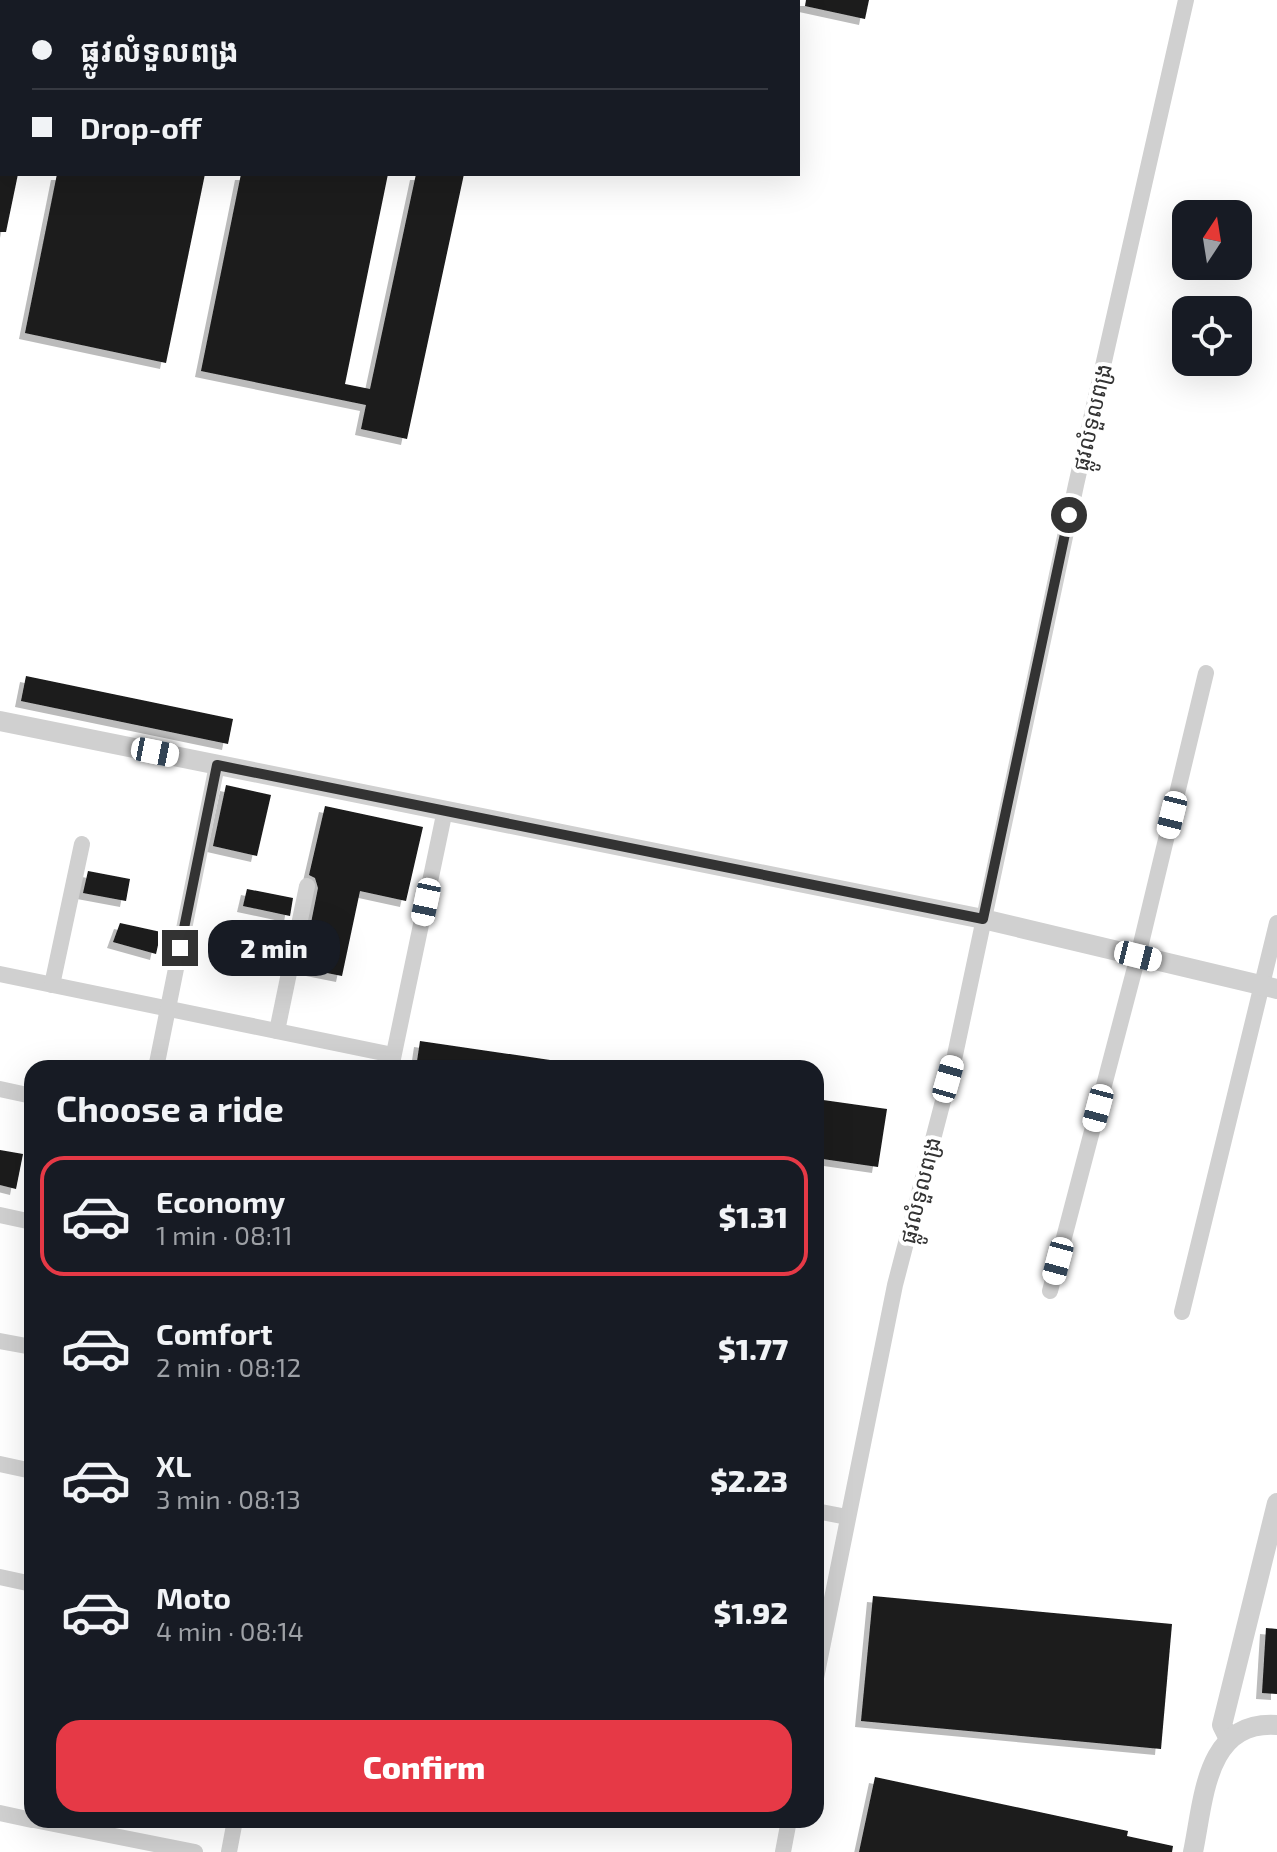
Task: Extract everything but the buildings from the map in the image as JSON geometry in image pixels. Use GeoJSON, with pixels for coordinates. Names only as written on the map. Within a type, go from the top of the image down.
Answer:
{"type":"FeatureCollection","features":[{"type":"Feature","properties":{"kind":"street","name":"ផ្លូវលំទួលពង្រ"},"geometry":{"type":"LineString","coordinates":[[824,1636],[895,1285],[955,1055],[1076,485],[1186,0]]}},
{"type":"Feature","properties":{"kind":"street"},"geometry":{"type":"LineString","coordinates":[[1050,1291],[1138,956],[1206,673]]}},
{"type":"Feature","properties":{"kind":"street"},"geometry":{"type":"LineString","coordinates":[[0,721],[983,919],[1269,987]]}},
{"type":"Feature","properties":{"kind":"street"},"geometry":{"type":"LineString","coordinates":[[158,1060],[217,765]]}},
{"type":"Feature","properties":{"kind":"street"},"geometry":{"type":"LineString","coordinates":[[392,1060],[445,810]]}},
{"type":"Feature","properties":{"kind":"street"},"geometry":{"type":"LineString","coordinates":[[52,985],[82,844]]}},
{"type":"Feature","properties":{"kind":"street"},"geometry":{"type":"LineString","coordinates":[[277,1031],[307,886]]}},
{"type":"Feature","properties":{"kind":"street"},"geometry":{"type":"LineString","coordinates":[[1182,1312],[1269,987],[1277,923]]}},
{"type":"Feature","properties":{"kind":"street"},"geometry":{"type":"LineString","coordinates":[[0,974],[277,1031],[388,1060]]}},
{"type":"Feature","properties":{"kind":"street"},"geometry":{"type":"LineString","coordinates":[[0,1089],[24,1094]]}},
{"type":"Feature","properties":{"kind":"street"},"geometry":{"type":"LineString","coordinates":[[0,1215],[24,1220]]}},
{"type":"Feature","properties":{"kind":"street"},"geometry":{"type":"LineString","coordinates":[[0,1341],[24,1346]]}},
{"type":"Feature","properties":{"kind":"street"},"geometry":{"type":"LineString","coordinates":[[0,1464],[24,1469]]}},
{"type":"Feature","properties":{"kind":"street"},"geometry":{"type":"LineString","coordinates":[[1229,1739],[1222,1725],[1276,1512]]}},
{"type":"Feature","properties":{"kind":"street"},"geometry":{"type":"LineString","coordinates":[[824,1513],[847,1517]]}},
{"type":"Feature","properties":{"kind":"street"},"geometry":{"type":"LineString","coordinates":[[0,1577],[24,1582]]}},
{"type":"Feature","properties":{"kind":"street"},"geometry":{"type":"LineString","coordinates":[[1193,1852],[1215,1757],[1229,1739],[1246,1728],[1277,1725]]}},
{"type":"Feature","properties":{"kind":"street"},"geometry":{"type":"LineString","coordinates":[[0,1813],[24,1818]]}},
{"type":"Feature","properties":{"kind":"street"},"geometry":{"type":"LineString","coordinates":[[74,1828],[195,1852]]}},
{"type":"Feature","properties":{"kind":"street"},"geometry":{"type":"LineString","coordinates":[[229,1852],[234,1828]]}},
{"type":"Feature","properties":{"kind":"street"},"geometry":{"type":"LineString","coordinates":[[783,1852],[788,1828]]}},
{"type":"Feature","properties":{"kind":"route"},"geometry":{"type":"LineString","coordinates":[[180,948],[217,765],[983,919],[1069,515]]}}]}
